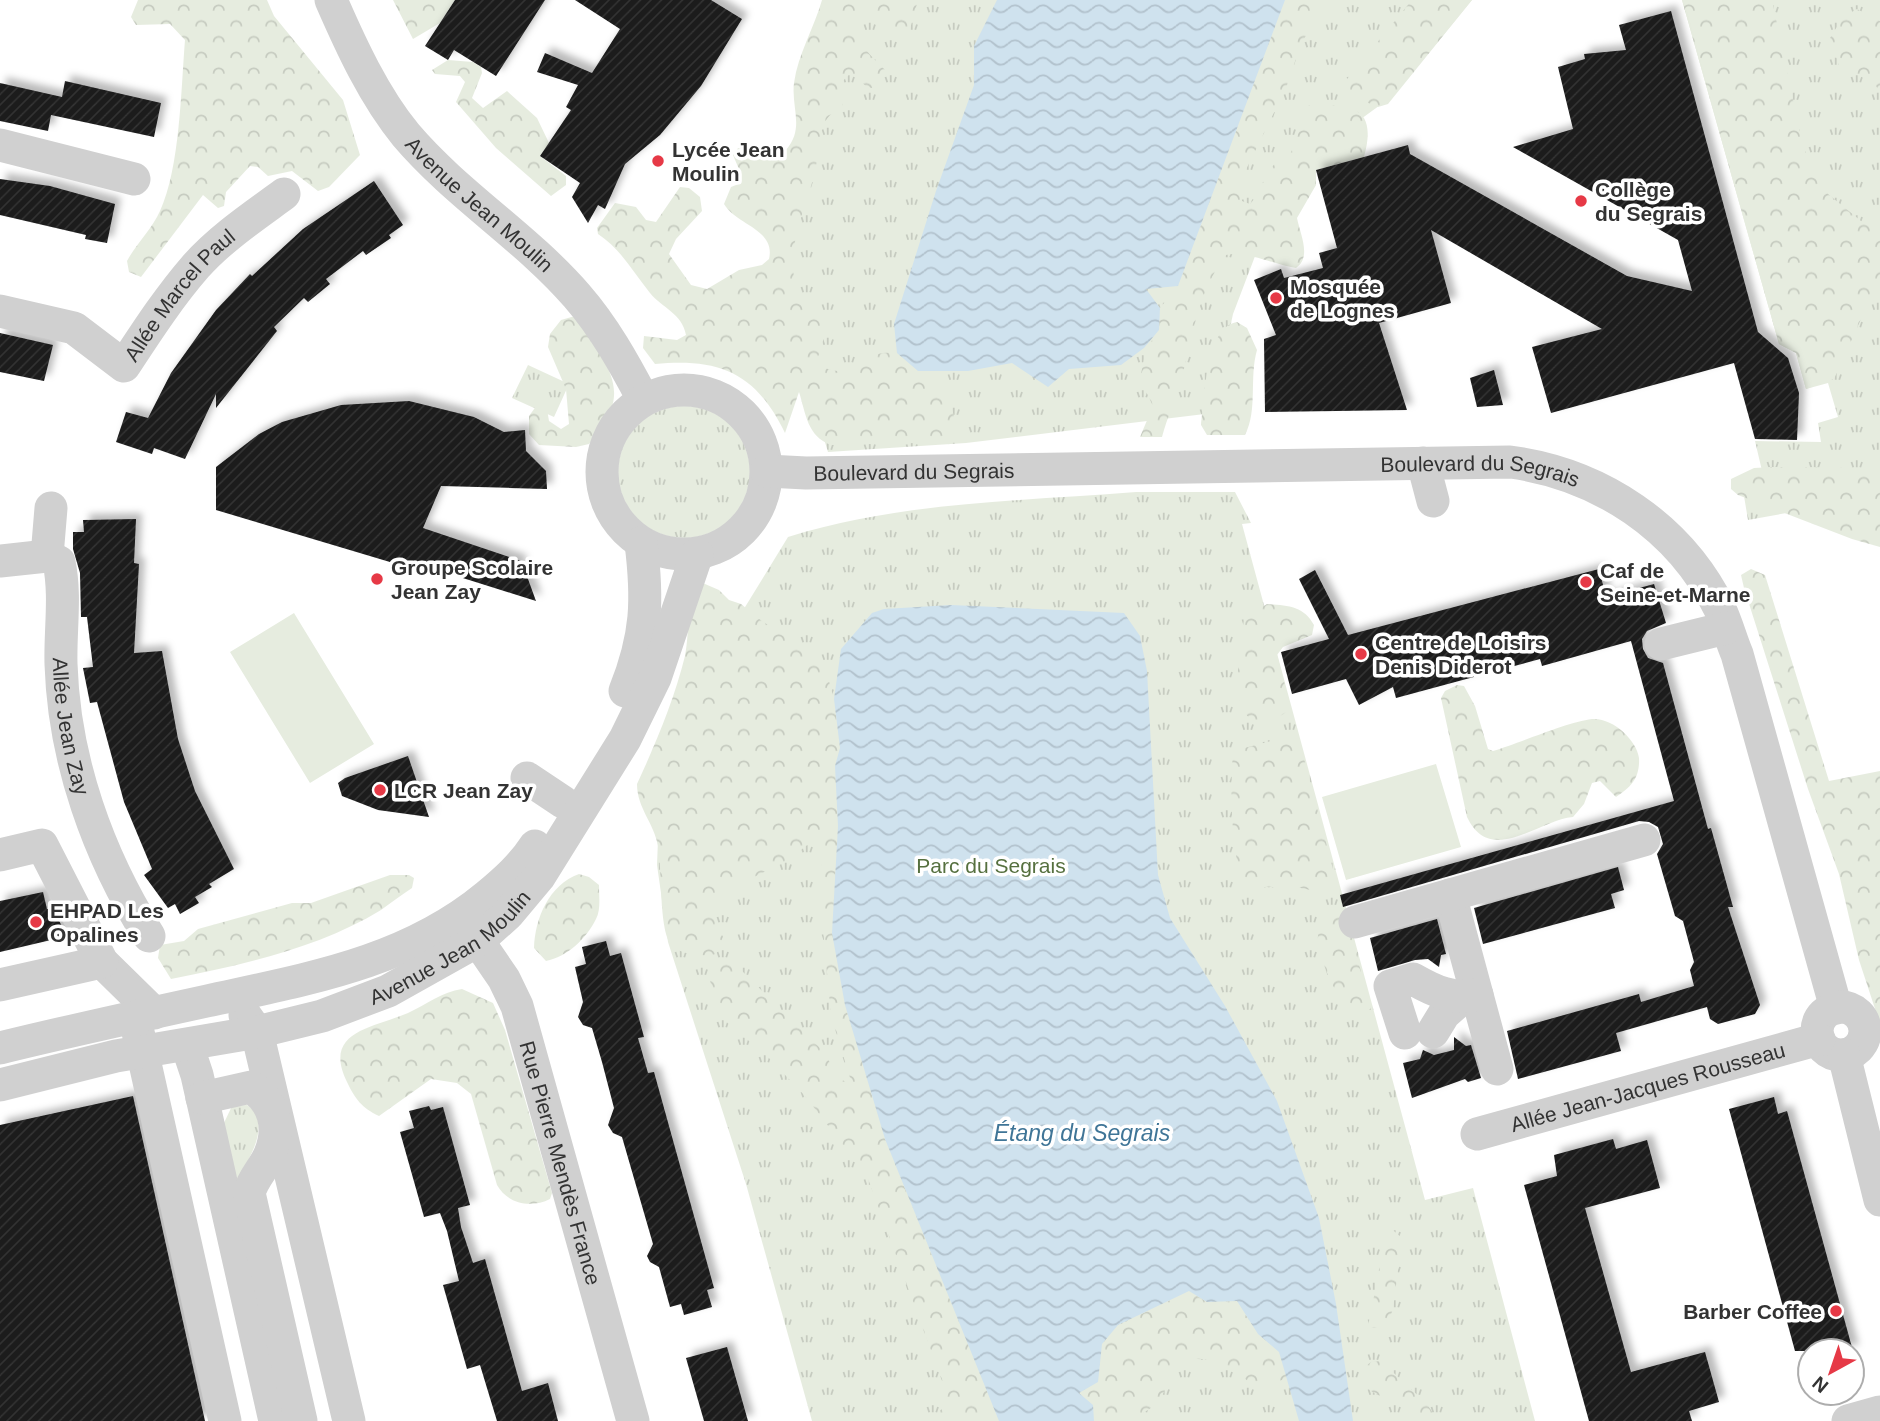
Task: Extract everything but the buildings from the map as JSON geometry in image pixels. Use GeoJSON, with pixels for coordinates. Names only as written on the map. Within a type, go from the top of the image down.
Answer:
{"type":"FeatureCollection","features":[{"type":"Feature","properties":{"kind":"street","name":"Avenue Jean Moulin"},"geometry":{"type":"LineString","coordinates":[[331,0],[356,55],[405,133],[456,188],[576,295],[616,350],[643,399]]}},
{"type":"Feature","properties":{"kind":"street"},"geometry":{"type":"LineString","coordinates":[[0,145],[134,178]]}},
{"type":"Feature","properties":{"kind":"street","name":"Allée Marcel Paul"},"geometry":{"type":"LineString","coordinates":[[0,311],[74,328],[124,366],[159,313],[198,264],[237,228],[284,194]]}},
{"type":"Feature","properties":{"kind":"street"},"geometry":{"type":"LineString","coordinates":[[670,389],[699,390],[725,400],[747,418],[762,443],[767,471],[762,500],[747,526],[724,544],[696,554],[668,553],[641,543],[616,520],[602,488],[602,453],[617,422],[643,399],[670,389]]}},
{"type":"Feature","properties":{"kind":"street","name":"Boulevard du Segrais"},"geometry":{"type":"LineString","coordinates":[[767,471],[1510,461],[1537,465],[1611,494],[1641,513],[1681,550],[1720,610],[1737,654],[1836,1008],[1822,1017],[1818,1025],[1840,1048]]}},
{"type":"Feature","properties":{"kind":"street"},"geometry":{"type":"LineString","coordinates":[[1423,463],[1433,501]]}},
{"type":"Feature","properties":{"kind":"street"},"geometry":{"type":"LineString","coordinates":[[0,561],[47,556],[51,508]]}},
{"type":"Feature","properties":{"kind":"street","name":"Avenue Jean Moulin"},"geometry":{"type":"LineString","coordinates":[[0,1048],[144,1014],[244,1013],[322,1016],[388,991],[470,928],[531,852],[563,802],[604,732],[640,652],[647,592],[641,543]]}},
{"type":"Feature","properties":{"kind":"street","name":"Avenue Jean Moulin"},"geometry":{"type":"LineString","coordinates":[[0,1085],[143,1052],[198,1065],[244,1013],[390,954],[508,915],[539,877],[625,739],[655,678],[696,554]]}},
{"type":"Feature","properties":{"kind":"street","name":"Allée Jean Zay"},"geometry":{"type":"LineString","coordinates":[[47,556],[59,562],[63,582],[61,663],[65,727],[81,786],[124,897],[149,936]]}},
{"type":"Feature","properties":{"kind":"street"},"geometry":{"type":"LineString","coordinates":[[1661,644],[1726,628]]}},
{"type":"Feature","properties":{"kind":"street"},"geometry":{"type":"LineString","coordinates":[[527,778],[563,802]]}},
{"type":"Feature","properties":{"kind":"street"},"geometry":{"type":"LineString","coordinates":[[1355,922],[1644,840]]}},
{"type":"Feature","properties":{"kind":"street"},"geometry":{"type":"LineString","coordinates":[[0,855],[42,845],[102,962],[144,1014],[143,1052],[225,1421]]}},
{"type":"Feature","properties":{"kind":"street"},"geometry":{"type":"LineString","coordinates":[[1450,895],[1470,997],[1497,1069]]}},
{"type":"Feature","properties":{"kind":"street","name":"Rue Pierre Mendès France"},"geometry":{"type":"LineString","coordinates":[[470,928],[517,1006],[633,1421]]}},
{"type":"Feature","properties":{"kind":"street"},"geometry":{"type":"LineString","coordinates":[[0,985],[102,962]]}},
{"type":"Feature","properties":{"kind":"street"},"geometry":{"type":"LineString","coordinates":[[1413,979],[1431,989],[1470,997],[1419,1032],[1390,986],[1413,979]]}},
{"type":"Feature","properties":{"kind":"street"},"geometry":{"type":"LineString","coordinates":[[244,1013],[275,1114],[349,1421]]}},
{"type":"Feature","properties":{"kind":"street"},"geometry":{"type":"LineString","coordinates":[[1840,1048],[1880,1142]]}},
{"type":"Feature","properties":{"kind":"street"},"geometry":{"type":"LineString","coordinates":[[1840,1048],[1880,1200]]}},
{"type":"Feature","properties":{"kind":"street","name":"Allée Jean-Jacques Rousseau"},"geometry":{"type":"LineString","coordinates":[[1477,1134],[1840,1048]]}},
{"type":"Feature","properties":{"kind":"street"},"geometry":{"type":"LineString","coordinates":[[198,1065],[251,1087],[268,1101],[275,1114],[270,1155],[250,1193],[301,1421]]}},
{"type":"Feature","properties":{"kind":"street"},"geometry":{"type":"LineString","coordinates":[[198,1065],[275,1421]]}},
{"type":"Feature","properties":{"kind":"street"},"geometry":{"type":"LineString","coordinates":[[1848,1421],[1880,1412]]}},
{"type":"Feature","properties":{"kind":"green space"},"geometry":{"type":"Polygon","coordinates":[[[138,0],[267,0],[274,16],[343,100],[360,155],[329,187],[318,191],[292,171],[268,176],[258,167],[250,166],[226,192],[224,206],[218,208],[203,195],[141,277],[129,272],[127,261],[157,218],[167,193],[176,151],[185,40],[170,24],[136,25],[131,17],[138,0]]]}},
{"type":"Feature","properties":{"kind":"green space"},"geometry":{"type":"Polygon","coordinates":[[[393,0],[455,0],[440,23],[413,39],[393,0]]]}},
{"type":"Feature","properties":{"kind":"green space"},"geometry":{"type":"Polygon","coordinates":[[[822,0],[874,0],[882,3],[887,0],[918,0],[910,29],[903,38],[895,38],[865,17],[858,22],[861,43],[885,70],[877,89],[867,87],[851,73],[841,88],[843,106],[829,116],[822,129],[815,172],[797,234],[793,259],[793,270],[802,297],[821,322],[824,333],[814,365],[849,371],[881,353],[897,353],[918,371],[927,371],[941,387],[953,412],[959,442],[831,445],[812,430],[799,392],[785,433],[762,396],[734,374],[699,364],[655,364],[643,348],[644,336],[677,340],[686,335],[684,327],[676,316],[650,293],[620,254],[598,234],[597,228],[615,203],[636,207],[646,220],[656,222],[680,187],[689,188],[700,197],[702,211],[676,239],[669,254],[691,285],[707,289],[739,270],[762,265],[769,259],[767,241],[724,204],[731,187],[741,183],[741,174],[733,155],[741,144],[786,150],[792,142],[796,126],[796,72],[822,0]]]}},
{"type":"Feature","properties":{"kind":"green space"},"geometry":{"type":"Polygon","coordinates":[[[852,0],[1472,0],[1394,95],[1332,140],[1265,230],[1233,314],[1225,351],[1221,412],[966,443],[828,452],[812,400],[784,274],[852,0]]]}},
{"type":"Feature","properties":{"kind":"green space"},"geometry":{"type":"Polygon","coordinates":[[[1285,0],[1327,0],[1301,44],[1286,88],[1239,184],[1242,201],[1250,204],[1271,168],[1290,154],[1296,142],[1302,116],[1309,105],[1337,106],[1358,112],[1367,127],[1364,157],[1316,170],[1316,185],[1297,218],[1304,252],[1301,263],[1296,268],[1251,256],[1226,255],[1208,284],[1202,300],[1179,388],[1162,437],[1140,437],[1153,406],[1140,379],[1146,349],[1159,330],[1160,308],[1178,286],[1285,0]]]}},
{"type":"Feature","properties":{"kind":"green space"},"geometry":{"type":"Polygon","coordinates":[[[1412,0],[1472,0],[1388,104],[1378,107],[1347,94],[1343,84],[1412,0]]]}},
{"type":"Feature","properties":{"kind":"green space"},"geometry":{"type":"Polygon","coordinates":[[[1682,0],[1880,0],[1880,496],[1748,520],[1743,490],[1763,475],[1755,441],[1821,442],[1818,423],[1838,417],[1828,383],[1806,389],[1796,353],[1779,344],[1682,0]]]}},
{"type":"Feature","properties":{"kind":"green space"},"geometry":{"type":"Polygon","coordinates":[[[1682,0],[1772,0],[1803,147],[1828,194],[1861,221],[1880,225],[1880,289],[1866,308],[1834,379],[1806,389],[1796,353],[1779,344],[1682,0]]]}},
{"type":"Feature","properties":{"kind":"green space"},"geometry":{"type":"Polygon","coordinates":[[[1857,9],[1880,21],[1880,93],[1875,84],[1839,65],[1830,38],[1843,17],[1857,9]]]}},
{"type":"Feature","properties":{"kind":"green space"},"geometry":{"type":"Polygon","coordinates":[[[448,60],[473,62],[481,67],[482,73],[472,98],[483,108],[507,91],[537,118],[549,143],[540,156],[566,176],[566,185],[551,196],[496,148],[456,102],[465,82],[460,76],[435,74],[432,70],[448,60]]]}},
{"type":"Feature","properties":{"kind":"green space"},"geometry":{"type":"Polygon","coordinates":[[[575,316],[612,379],[612,408],[589,444],[576,447],[539,445],[529,434],[529,416],[537,405],[547,409],[549,421],[561,429],[569,424],[566,389],[548,347],[550,334],[561,320],[575,316]]]}},
{"type":"Feature","properties":{"kind":"green space"},"geometry":{"type":"Polygon","coordinates":[[[1237,322],[1247,328],[1257,350],[1249,425],[1245,435],[1207,435],[1201,425],[1209,365],[1218,336],[1226,327],[1237,322]]]}},
{"type":"Feature","properties":{"kind":"green space"},"geometry":{"type":"Polygon","coordinates":[[[528,365],[569,384],[554,417],[512,398],[528,365]]]}},
{"type":"Feature","properties":{"kind":"green space"},"geometry":{"type":"Polygon","coordinates":[[[684,406],[709,411],[731,425],[745,447],[750,472],[745,497],[731,519],[709,533],[684,538],[659,533],[637,519],[623,497],[618,472],[623,447],[637,425],[659,411],[684,406]]]}},
{"type":"Feature","properties":{"kind":"green space"},"geometry":{"type":"Polygon","coordinates":[[[1754,468],[1856,468],[1880,476],[1880,547],[1852,539],[1738,495],[1731,489],[1731,479],[1754,468]]]}},
{"type":"Feature","properties":{"kind":"green space","name":"Parc du Segrais"},"geometry":{"type":"Polygon","coordinates":[[[1136,492],[1235,492],[1251,523],[1242,524],[1425,1200],[1473,1188],[1535,1421],[812,1421],[746,1184],[668,942],[657,865],[660,789],[742,612],[788,537],[873,516],[917,510],[1136,492]]]}},
{"type":"Feature","properties":{"kind":"green space"},"geometry":{"type":"Polygon","coordinates":[[[1751,569],[1765,575],[1829,781],[1880,771],[1880,1024],[1859,960],[1839,874],[1808,789],[1744,588],[1741,575],[1751,569]]]}},
{"type":"Feature","properties":{"kind":"green space"},"geometry":{"type":"Polygon","coordinates":[[[698,581],[719,590],[729,600],[741,604],[763,622],[808,647],[827,674],[834,699],[840,748],[835,766],[838,826],[832,933],[845,1005],[885,1139],[999,1421],[929,1421],[946,1405],[945,1389],[867,1176],[805,1096],[768,1057],[717,1014],[719,1006],[710,981],[723,965],[733,962],[820,1048],[842,1080],[849,1083],[851,1081],[831,1016],[820,896],[822,850],[812,841],[790,859],[710,899],[709,908],[724,939],[716,954],[685,953],[674,947],[666,935],[658,846],[640,801],[637,784],[681,672],[687,647],[692,598],[698,581]]]}},
{"type":"Feature","properties":{"kind":"green space"},"geometry":{"type":"Polygon","coordinates":[[[1267,604],[1300,610],[1314,625],[1312,635],[1283,647],[1277,655],[1291,708],[1277,718],[1261,721],[1250,718],[1242,708],[1238,679],[1244,618],[1267,604]]]}},
{"type":"Feature","properties":{"kind":"green space"},"geometry":{"type":"Polygon","coordinates":[[[294,613],[374,744],[310,783],[230,652],[294,613]]]}},
{"type":"Feature","properties":{"kind":"green space"},"geometry":{"type":"Polygon","coordinates":[[[1457,685],[1464,686],[1475,706],[1488,749],[1493,751],[1570,724],[1600,719],[1622,731],[1634,744],[1639,758],[1636,776],[1630,786],[1616,797],[1600,781],[1592,783],[1584,804],[1573,817],[1516,837],[1489,839],[1477,831],[1467,817],[1441,698],[1445,691],[1457,685]]]}},
{"type":"Feature","properties":{"kind":"green space"},"geometry":{"type":"Polygon","coordinates":[[[1283,738],[1293,740],[1301,747],[1334,873],[1329,888],[1320,892],[1296,887],[1252,887],[1241,882],[1232,817],[1233,751],[1283,738]]]}},
{"type":"Feature","properties":{"kind":"green space"},"geometry":{"type":"Polygon","coordinates":[[[1436,764],[1461,847],[1346,880],[1322,797],[1436,764]]]}},
{"type":"Feature","properties":{"kind":"green space"},"geometry":{"type":"Polygon","coordinates":[[[579,874],[589,877],[599,885],[598,915],[576,946],[546,961],[534,948],[541,914],[559,886],[579,874]]]}},
{"type":"Feature","properties":{"kind":"green space"},"geometry":{"type":"Polygon","coordinates":[[[390,875],[409,875],[414,878],[412,888],[357,923],[306,945],[225,968],[171,979],[158,958],[160,945],[184,941],[198,929],[292,903],[311,903],[390,875]]]}},
{"type":"Feature","properties":{"kind":"green space"},"geometry":{"type":"Polygon","coordinates":[[[1337,914],[1346,917],[1371,1008],[1366,1013],[1344,1005],[1331,981],[1320,951],[1320,931],[1329,916],[1337,914]]]}},
{"type":"Feature","properties":{"kind":"green space"},"geometry":{"type":"Polygon","coordinates":[[[462,989],[493,1003],[505,1030],[552,1193],[550,1199],[527,1204],[513,1200],[501,1191],[471,1094],[457,1083],[431,1079],[379,1116],[360,1102],[347,1082],[341,1065],[341,1052],[346,1042],[355,1034],[462,989]]]}},
{"type":"Feature","properties":{"kind":"green space"},"geometry":{"type":"Polygon","coordinates":[[[247,1105],[255,1112],[258,1131],[252,1152],[237,1179],[223,1125],[232,1106],[247,1105]]]}},
{"type":"Feature","properties":{"kind":"green space"},"geometry":{"type":"Polygon","coordinates":[[[1387,1225],[1402,1238],[1393,1309],[1390,1317],[1378,1328],[1368,1327],[1381,1259],[1383,1228],[1387,1225]]]}},
{"type":"Feature","properties":{"kind":"green space"},"geometry":{"type":"Polygon","coordinates":[[[1189,1291],[1207,1302],[1237,1301],[1258,1334],[1279,1352],[1287,1378],[1258,1389],[1220,1364],[1198,1359],[1186,1361],[1173,1368],[1165,1390],[1153,1407],[1126,1419],[1096,1421],[1093,1405],[1079,1393],[1097,1382],[1102,1344],[1119,1325],[1189,1291]]]}},
{"type":"Feature","properties":{"kind":"green space"},"geometry":{"type":"Polygon","coordinates":[[[1381,1361],[1427,1404],[1438,1421],[1414,1421],[1399,1405],[1369,1389],[1365,1384],[1362,1369],[1371,1362],[1381,1361]]]}},
{"type":"Feature","properties":{"kind":"water"},"geometry":{"type":"Polygon","coordinates":[[[997,0],[1285,0],[1178,286],[1146,289],[1160,308],[1159,330],[1144,348],[1121,365],[1069,369],[1048,387],[1012,363],[968,371],[918,371],[897,353],[894,324],[936,191],[974,85],[974,46],[997,0]]]}},
{"type":"Feature","properties":{"kind":"water","name":"Étang du Segrais"},"geometry":{"type":"Polygon","coordinates":[[[951,605],[1124,613],[1140,636],[1147,671],[1158,875],[1170,918],[1225,1006],[1277,1101],[1319,1218],[1336,1304],[1353,1421],[1299,1421],[1279,1352],[1258,1334],[1237,1301],[1207,1302],[1189,1291],[1118,1325],[1102,1344],[1098,1382],[1079,1393],[1093,1405],[1094,1421],[999,1421],[885,1139],[845,1005],[832,933],[838,826],[835,766],[840,748],[834,699],[841,649],[872,613],[884,609],[951,605]]]}},
{"type":"Feature","properties":{"kind":"place","name":"Lycée Jean Moulin"},"geometry":{"type":"Point","coordinates":[658,161]}},
{"type":"Feature","properties":{"kind":"place","name":"Collège du Segrais"},"geometry":{"type":"Point","coordinates":[1581,201]}},
{"type":"Feature","properties":{"kind":"place","name":"Mosquée de Lognes"},"geometry":{"type":"Point","coordinates":[1276,298]}},
{"type":"Feature","properties":{"kind":"place","name":"Groupe Scolaire Jean Zay"},"geometry":{"type":"Point","coordinates":[377,579]}},
{"type":"Feature","properties":{"kind":"place","name":"Caf de Seine-et-Marne"},"geometry":{"type":"Point","coordinates":[1586,582]}},
{"type":"Feature","properties":{"kind":"place","name":"Centre de Loisirs Denis Diderot"},"geometry":{"type":"Point","coordinates":[1361,654]}},
{"type":"Feature","properties":{"kind":"place","name":"LCR Jean Zay"},"geometry":{"type":"Point","coordinates":[380,790]}},
{"type":"Feature","properties":{"kind":"place","name":"EHPAD Les Opalines"},"geometry":{"type":"Point","coordinates":[36,922]}},
{"type":"Feature","properties":{"kind":"place","name":"Barber Coffee"},"geometry":{"type":"Point","coordinates":[1836,1311]}}]}
